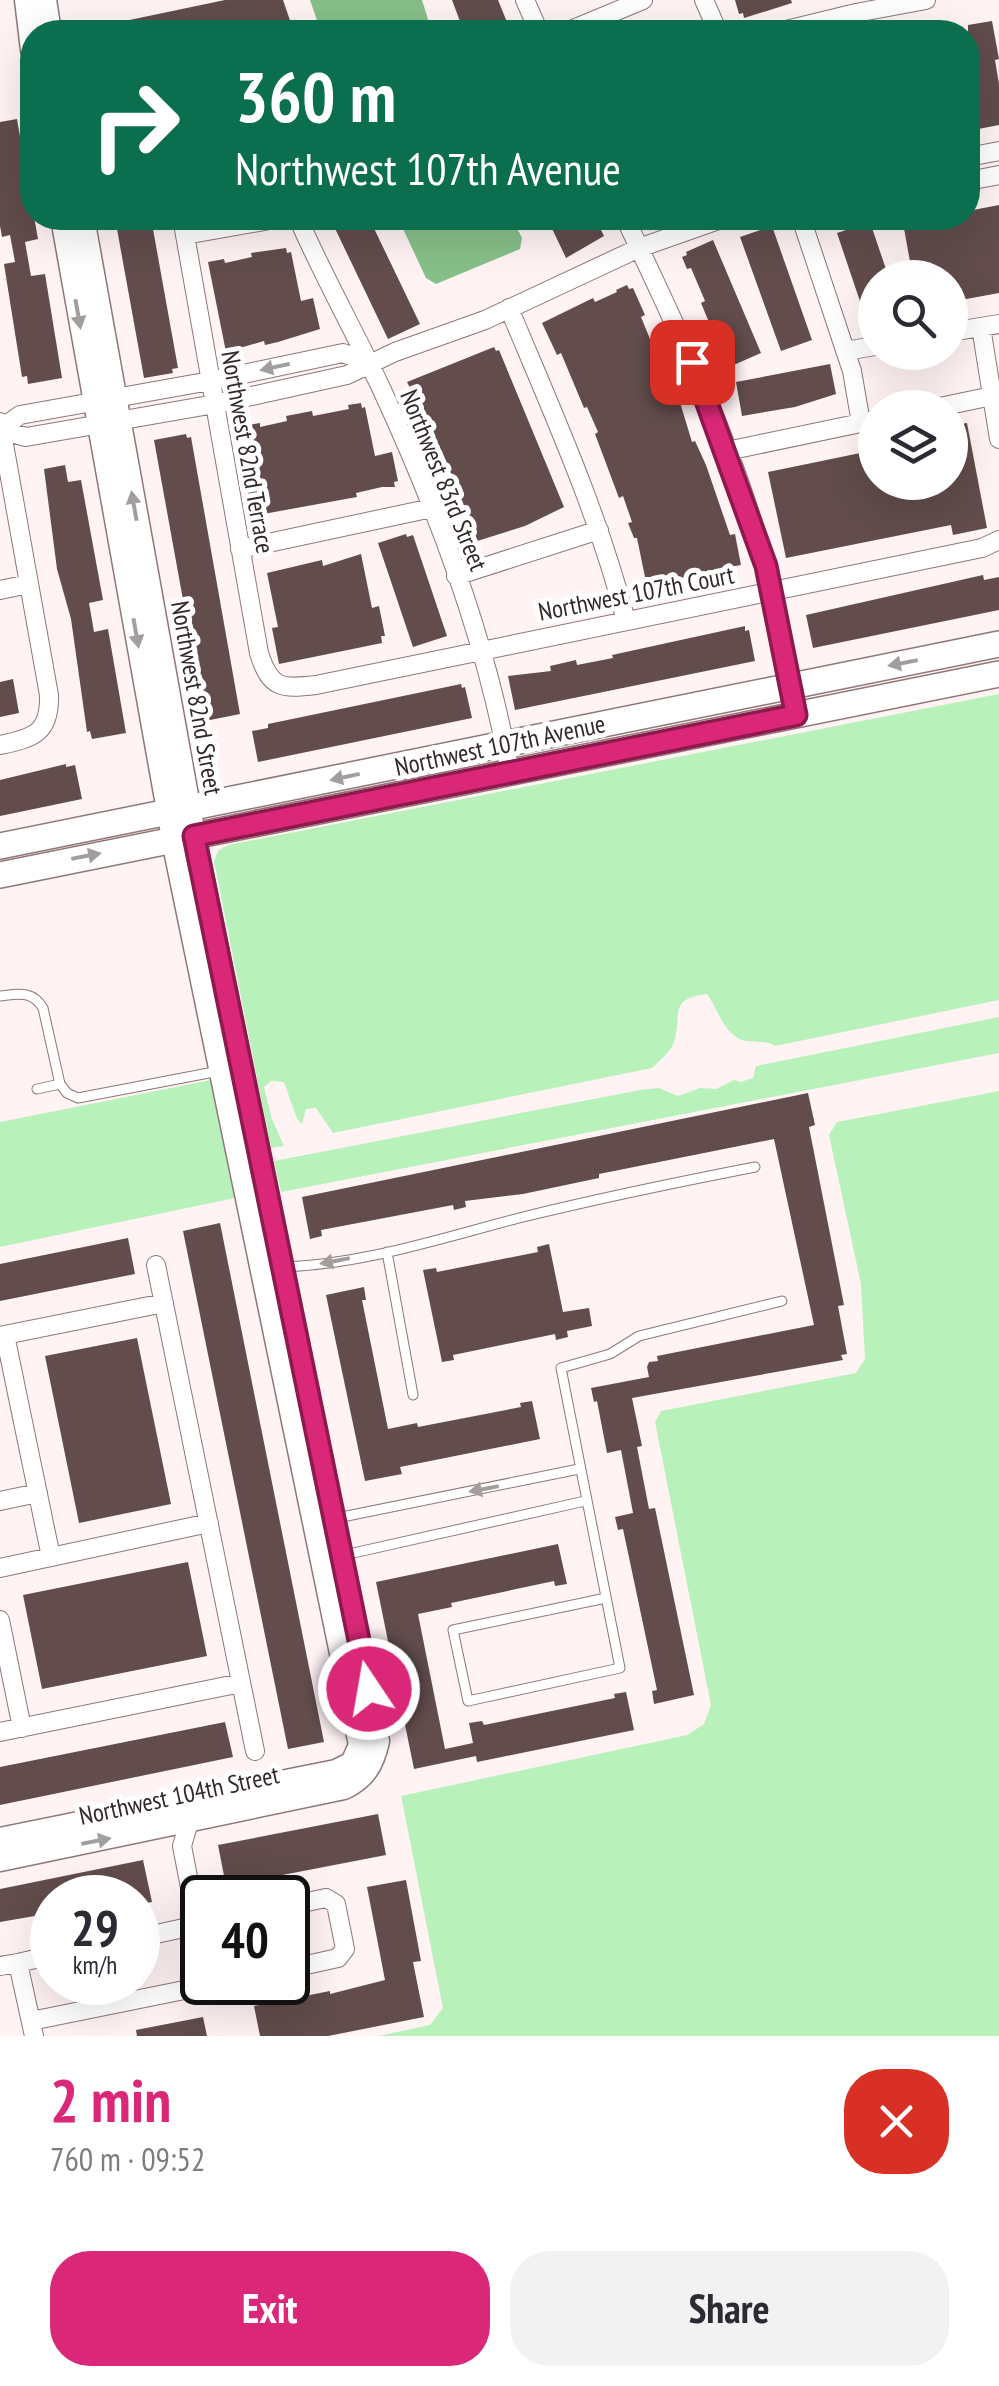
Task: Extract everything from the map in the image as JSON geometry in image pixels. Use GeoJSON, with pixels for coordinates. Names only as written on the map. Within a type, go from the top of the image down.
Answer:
{"type":"FeatureCollection","features":[{"type":"Feature","properties":{"kind":"main road","name":"Northwest 107th Avenue"},"geometry":{"type":"LineString","coordinates":[[0,846],[999,644]]}},
{"type":"Feature","properties":{"kind":"main road","name":"Northwest 107th Avenue"},"geometry":{"type":"LineString","coordinates":[[0,875],[999,674]]}},
{"type":"Feature","properties":{"kind":"street"},"geometry":{"type":"LineString","coordinates":[[595,20],[643,0]]}},
{"type":"Feature","properties":{"kind":"street"},"geometry":{"type":"LineString","coordinates":[[824,20],[919,1]]}},
{"type":"Feature","properties":{"kind":"street","name":"Northwest 82nd Street"},"geometry":{"type":"LineString","coordinates":[[65,230],[106,411],[178,811],[282,1267],[324,1521]]}},
{"type":"Feature","properties":{"kind":"street","name":"Northwest 82nd Street"},"geometry":{"type":"LineString","coordinates":[[83,230],[106,411]]}},
{"type":"Feature","properties":{"kind":"street","name":"Northwest 82nd Terrace"},"geometry":{"type":"LineString","coordinates":[[184,230],[264,668],[270,679],[282,687]]}},
{"type":"Feature","properties":{"kind":"street","name":"Northwest 83rd Street"},"geometry":{"type":"LineString","coordinates":[[304,230],[369,363],[432,508],[480,650],[510,773]]}},
{"type":"Feature","properties":{"kind":"street"},"geometry":{"type":"LineString","coordinates":[[631,230],[704,387],[727,451],[766,566],[796,715]]}},
{"type":"Feature","properties":{"kind":"street"},"geometry":{"type":"LineString","coordinates":[[0,745],[35,735],[49,713],[0,427],[20,415],[215,404],[347,375],[640,248],[690,230]]}},
{"type":"Feature","properties":{"kind":"street"},"geometry":{"type":"LineString","coordinates":[[805,230],[858,391]]}},
{"type":"Feature","properties":{"kind":"street"},"geometry":{"type":"LineString","coordinates":[[509,308],[599,530],[626,620]]}},
{"type":"Feature","properties":{"kind":"street"},"geometry":{"type":"LineString","coordinates":[[990,325],[992,396],[999,439]]}},
{"type":"Feature","properties":{"kind":"street"},"geometry":{"type":"LineString","coordinates":[[845,351],[858,349]]}},
{"type":"Feature","properties":{"kind":"street"},"geometry":{"type":"LineString","coordinates":[[106,411],[210,381],[343,353],[369,363]]}},
{"type":"Feature","properties":{"kind":"street"},"geometry":{"type":"LineString","coordinates":[[968,401],[992,396]]}},
{"type":"Feature","properties":{"kind":"street"},"geometry":{"type":"LineString","coordinates":[[727,451],[858,424]]}},
{"type":"Feature","properties":{"kind":"street"},"geometry":{"type":"LineString","coordinates":[[240,549],[432,508]]}},
{"type":"Feature","properties":{"kind":"street"},"geometry":{"type":"LineString","coordinates":[[456,576],[599,530]]}},
{"type":"Feature","properties":{"kind":"street","name":"Northwest 107th Court"},"geometry":{"type":"LineString","coordinates":[[282,687],[316,685],[771,592],[982,548],[999,540]]}},
{"type":"Feature","properties":{"kind":"street"},"geometry":{"type":"LineString","coordinates":[[0,590],[29,584]]}},
{"type":"Feature","properties":{"kind":"street","name":"Northwest 82nd Street"},"geometry":{"type":"LineString","coordinates":[[184,837],[222,1070],[332,1558],[360,1732],[359,1768]]}},
{"type":"Feature","properties":{"kind":"street"},"geometry":{"type":"LineString","coordinates":[[156,1264],[255,1751]]}},
{"type":"Feature","properties":{"kind":"street"},"geometry":{"type":"LineString","coordinates":[[51,1557],[2,1336],[164,1304]]}},
{"type":"Feature","properties":{"kind":"street"},"geometry":{"type":"LineString","coordinates":[[0,1501],[38,1493]]}},
{"type":"Feature","properties":{"kind":"street"},"geometry":{"type":"LineString","coordinates":[[0,1568],[209,1524]]}},
{"type":"Feature","properties":{"kind":"street"},"geometry":{"type":"LineString","coordinates":[[0,1620],[22,1728]]}},
{"type":"Feature","properties":{"kind":"street"},"geometry":{"type":"LineString","coordinates":[[0,1732],[241,1682]]}},
{"type":"Feature","properties":{"kind":"street","name":"Northwest 104th Street"},"geometry":{"type":"LineString","coordinates":[[0,1838],[359,1768],[355,1782],[329,1792],[0,1860]]}},
{"type":"Feature","properties":{"kind":"street"},"geometry":{"type":"LineString","coordinates":[[188,1822],[182,1846],[189,1875]]}},
{"type":"Feature","properties":{"kind":"street"},"geometry":{"type":"LineString","coordinates":[[310,1901],[326,1898],[336,1904],[345,1949],[338,1958],[310,1964]]}},
{"type":"Feature","properties":{"kind":"street"},"geometry":{"type":"LineString","coordinates":[[9,1964],[32,2029],[180,1991]]}},
{"type":"Feature","properties":{"kind":"lane"},"geometry":{"type":"LineString","coordinates":[[0,996],[25,993],[38,999],[60,1084],[78,1098],[222,1070]]}},
{"type":"Feature","properties":{"kind":"lane"},"geometry":{"type":"LineString","coordinates":[[37,1089],[60,1084]]}},
{"type":"Feature","properties":{"kind":"lane"},"geometry":{"type":"LineString","coordinates":[[282,1267],[387,1252],[598,1198],[755,1166]]}},
{"type":"Feature","properties":{"kind":"lane"},"geometry":{"type":"LineString","coordinates":[[387,1252],[413,1395]]}},
{"type":"Feature","properties":{"kind":"lane"},"geometry":{"type":"LineString","coordinates":[[606,1598],[454,1630],[468,1700],[620,1668],[561,1368],[610,1354],[639,1336],[782,1301]]}},
{"type":"Feature","properties":{"kind":"lane"},"geometry":{"type":"LineString","coordinates":[[324,1521],[579,1469]]}},
{"type":"Feature","properties":{"kind":"lane"},"geometry":{"type":"LineString","coordinates":[[332,1558],[585,1500]]}},
{"type":"Feature","properties":{"kind":"shaded area"},"geometry":{"type":"Polygon","coordinates":[[[310,0],[422,0],[428,20],[317,20],[310,0]]]}},
{"type":"Feature","properties":{"kind":"shaded area"},"geometry":{"type":"Polygon","coordinates":[[[404,230],[518,230],[522,238],[520,249],[436,284],[426,278],[404,230]]]}},
{"type":"Feature","properties":{"kind":"shaded area"},"geometry":{"type":"Polygon","coordinates":[[[999,694],[999,1000],[775,1046],[735,1037],[707,994],[694,996],[681,1004],[673,1046],[652,1068],[333,1133],[316,1108],[306,1109],[302,1124],[284,1082],[271,1081],[264,1087],[284,1146],[271,1148],[214,861],[218,851],[228,845],[999,694]]]}},
{"type":"Feature","properties":{"kind":"shaded area"},"geometry":{"type":"Polygon","coordinates":[[[999,1017],[999,1053],[281,1192],[274,1161],[640,1090],[659,1088],[678,1096],[700,1088],[716,1089],[734,1080],[753,1078],[756,1066],[999,1017]]]}},
{"type":"Feature","properties":{"kind":"shaded area"},"geometry":{"type":"Polygon","coordinates":[[[211,1080],[235,1198],[0,1247],[0,1122],[211,1080]]]}},
{"type":"Feature","properties":{"kind":"shaded area"},"geometry":{"type":"Polygon","coordinates":[[[999,1091],[999,2036],[378,2036],[430,2025],[443,2008],[401,1796],[687,1735],[704,1724],[711,1705],[655,1422],[661,1411],[856,1373],[865,1359],[861,1284],[829,1135],[837,1122],[999,1091]]]}},
{"type":"Feature","properties":{"kind":"building"},"geometry":{"type":"Polygon","coordinates":[[[225,0],[283,0],[290,20],[129,20],[225,0]]]}},
{"type":"Feature","properties":{"kind":"building"},"geometry":{"type":"Polygon","coordinates":[[[452,0],[498,0],[506,20],[460,20],[452,0]]]}},
{"type":"Feature","properties":{"kind":"building"},"geometry":{"type":"Polygon","coordinates":[[[735,0],[791,0],[792,3],[744,18],[735,0]]]}},
{"type":"Feature","properties":{"kind":"building"},"geometry":{"type":"Polygon","coordinates":[[[992,21],[999,59],[995,60],[999,125],[980,129],[980,23],[992,21]]]}},
{"type":"Feature","properties":{"kind":"building"},"geometry":{"type":"Polygon","coordinates":[[[17,119],[20,230],[36,230],[38,239],[25,242],[31,276],[45,274],[62,378],[28,384],[27,376],[22,377],[4,264],[15,262],[10,235],[2,237],[0,226],[0,122],[17,119]]]}},
{"type":"Feature","properties":{"kind":"building"},"geometry":{"type":"Polygon","coordinates":[[[999,205],[999,293],[968,299],[968,260],[910,260],[904,230],[980,230],[980,209],[999,205]]]}},
{"type":"Feature","properties":{"kind":"building"},"geometry":{"type":"Polygon","coordinates":[[[117,230],[153,230],[178,368],[172,369],[173,373],[144,378],[117,230]]]}},
{"type":"Feature","properties":{"kind":"building"},"geometry":{"type":"Polygon","coordinates":[[[336,230],[375,230],[420,324],[388,339],[336,230]]]}},
{"type":"Feature","properties":{"kind":"building"},"geometry":{"type":"Polygon","coordinates":[[[553,230],[601,230],[604,236],[566,258],[553,230]]]}},
{"type":"Feature","properties":{"kind":"building"},"geometry":{"type":"Polygon","coordinates":[[[773,230],[812,340],[781,351],[740,237],[773,230]]]}},
{"type":"Feature","properties":{"kind":"building"},"geometry":{"type":"Polygon","coordinates":[[[873,230],[883,260],[858,260],[858,295],[837,233],[873,230]]]}},
{"type":"Feature","properties":{"kind":"building"},"geometry":{"type":"Polygon","coordinates":[[[713,240],[761,353],[729,367],[715,325],[711,327],[701,303],[705,301],[691,268],[687,269],[682,257],[713,240]]]}},
{"type":"Feature","properties":{"kind":"building"},"geometry":{"type":"Polygon","coordinates":[[[286,248],[287,253],[291,252],[301,301],[313,298],[320,329],[226,352],[208,262],[224,259],[225,263],[252,257],[251,253],[286,248]]]}},
{"type":"Feature","properties":{"kind":"building"},"geometry":{"type":"Polygon","coordinates":[[[627,285],[633,288],[650,339],[654,338],[659,349],[655,351],[675,386],[692,442],[695,441],[706,465],[730,535],[735,534],[741,565],[724,568],[725,572],[647,587],[637,538],[628,523],[632,522],[623,496],[619,498],[595,434],[598,432],[561,353],[557,355],[542,323],[627,285]]]}},
{"type":"Feature","properties":{"kind":"building"},"geometry":{"type":"Polygon","coordinates":[[[494,347],[499,350],[564,507],[525,526],[474,542],[444,456],[407,382],[494,347]]]}},
{"type":"Feature","properties":{"kind":"building"},"geometry":{"type":"Polygon","coordinates":[[[830,364],[836,394],[795,407],[742,416],[736,382],[830,364]]]}},
{"type":"Feature","properties":{"kind":"building"},"geometry":{"type":"Polygon","coordinates":[[[361,403],[375,456],[392,452],[398,481],[394,482],[395,487],[252,516],[246,482],[254,480],[243,426],[260,423],[260,427],[287,421],[286,416],[312,411],[313,416],[361,403]]]}},
{"type":"Feature","properties":{"kind":"building"},"geometry":{"type":"Polygon","coordinates":[[[968,428],[987,528],[953,535],[951,525],[786,558],[768,472],[858,453],[858,500],[968,500],[968,428]]]}},
{"type":"Feature","properties":{"kind":"building"},"geometry":{"type":"Polygon","coordinates":[[[186,434],[191,437],[240,714],[205,721],[154,440],[186,434]]]}},
{"type":"Feature","properties":{"kind":"building"},"geometry":{"type":"Polygon","coordinates":[[[65,465],[68,482],[81,480],[103,600],[89,603],[94,632],[108,629],[126,733],[92,739],[90,731],[87,732],[71,619],[57,569],[44,469],[65,465]]]}},
{"type":"Feature","properties":{"kind":"building"},"geometry":{"type":"Polygon","coordinates":[[[413,535],[447,636],[413,647],[378,543],[413,535]]]}},
{"type":"Feature","properties":{"kind":"building"},"geometry":{"type":"Polygon","coordinates":[[[361,554],[372,608],[379,606],[385,636],[381,636],[382,643],[279,664],[272,628],[278,627],[267,573],[322,560],[323,566],[361,554]]]}},
{"type":"Feature","properties":{"kind":"building"},"geometry":{"type":"Polygon","coordinates":[[[983,575],[984,580],[999,577],[999,610],[813,648],[806,615],[983,575]]]}},
{"type":"Feature","properties":{"kind":"building"},"geometry":{"type":"Polygon","coordinates":[[[745,626],[755,661],[515,710],[508,676],[551,671],[550,666],[576,660],[577,665],[613,658],[612,655],[745,626]]]}},
{"type":"Feature","properties":{"kind":"building"},"geometry":{"type":"Polygon","coordinates":[[[13,679],[19,713],[0,717],[0,682],[13,679]]]}},
{"type":"Feature","properties":{"kind":"building"},"geometry":{"type":"Polygon","coordinates":[[[461,684],[472,718],[258,762],[252,731],[268,728],[268,724],[461,684]]]}},
{"type":"Feature","properties":{"kind":"building"},"geometry":{"type":"Polygon","coordinates":[[[75,765],[82,799],[0,816],[0,780],[75,765]]]}},
{"type":"Feature","properties":{"kind":"building"},"geometry":{"type":"Polygon","coordinates":[[[808,1093],[815,1125],[809,1127],[844,1305],[838,1306],[847,1354],[841,1355],[843,1360],[632,1398],[649,1509],[655,1508],[694,1695],[654,1704],[652,1691],[657,1690],[623,1529],[618,1530],[615,1517],[633,1513],[621,1450],[607,1453],[591,1388],[649,1377],[647,1367],[649,1362],[658,1361],[657,1356],[814,1325],[774,1139],[599,1174],[599,1178],[523,1194],[465,1201],[466,1207],[454,1210],[453,1205],[321,1230],[322,1236],[310,1239],[302,1197],[808,1093]]]}},
{"type":"Feature","properties":{"kind":"building"},"geometry":{"type":"Polygon","coordinates":[[[220,1223],[324,1742],[288,1749],[183,1231],[220,1223]]]}},
{"type":"Feature","properties":{"kind":"building"},"geometry":{"type":"Polygon","coordinates":[[[128,1238],[135,1274],[0,1301],[0,1264],[128,1238]]]}},
{"type":"Feature","properties":{"kind":"building"},"geometry":{"type":"Polygon","coordinates":[[[549,1244],[563,1312],[589,1308],[592,1326],[567,1331],[568,1337],[556,1340],[555,1334],[453,1355],[454,1360],[442,1362],[423,1270],[436,1268],[437,1272],[538,1252],[537,1247],[549,1244]]]}},
{"type":"Feature","properties":{"kind":"building"},"geometry":{"type":"Polygon","coordinates":[[[364,1287],[366,1300],[362,1300],[388,1429],[521,1407],[520,1403],[532,1401],[540,1439],[400,1467],[402,1474],[365,1481],[326,1295],[364,1287]]]}},
{"type":"Feature","properties":{"kind":"building"},"geometry":{"type":"Polygon","coordinates":[[[137,1338],[171,1504],[79,1523],[45,1356],[137,1338]]]}},
{"type":"Feature","properties":{"kind":"building"},"geometry":{"type":"Polygon","coordinates":[[[558,1544],[567,1584],[555,1586],[554,1581],[418,1614],[445,1749],[473,1743],[469,1723],[482,1721],[484,1725],[615,1698],[614,1694],[626,1692],[634,1730],[477,1762],[476,1756],[414,1769],[376,1582],[558,1544]]]}},
{"type":"Feature","properties":{"kind":"building"},"geometry":{"type":"Polygon","coordinates":[[[188,1562],[207,1656],[42,1689],[23,1595],[188,1562]]]}},
{"type":"Feature","properties":{"kind":"building"},"geometry":{"type":"Polygon","coordinates":[[[225,1722],[233,1757],[0,1805],[0,1767],[225,1722]]]}},
{"type":"Feature","properties":{"kind":"building"},"geometry":{"type":"Polygon","coordinates":[[[378,1814],[386,1855],[283,1875],[224,1875],[218,1845],[378,1814]]]}},
{"type":"Feature","properties":{"kind":"building"},"geometry":{"type":"Polygon","coordinates":[[[143,1860],[146,1875],[69,1875],[143,1860]]]}},
{"type":"Feature","properties":{"kind":"building"},"geometry":{"type":"Polygon","coordinates":[[[406,1880],[421,1961],[413,1962],[424,2017],[328,2036],[260,2036],[254,2006],[310,2005],[310,1995],[385,1980],[367,1887],[406,1880]]]}},
{"type":"Feature","properties":{"kind":"building"},"geometry":{"type":"Polygon","coordinates":[[[30,1883],[30,1917],[0,1922],[0,1889],[30,1883]]]}},
{"type":"Feature","properties":{"kind":"building"},"geometry":{"type":"Polygon","coordinates":[[[203,2017],[207,2036],[137,2036],[136,2030],[203,2017]]]}},
{"type":"Feature","properties":{"kind":"route"},"geometry":{"type":"LineString","coordinates":[[369,1689],[194,836],[796,715],[766,566],[692,362]]}}]}
